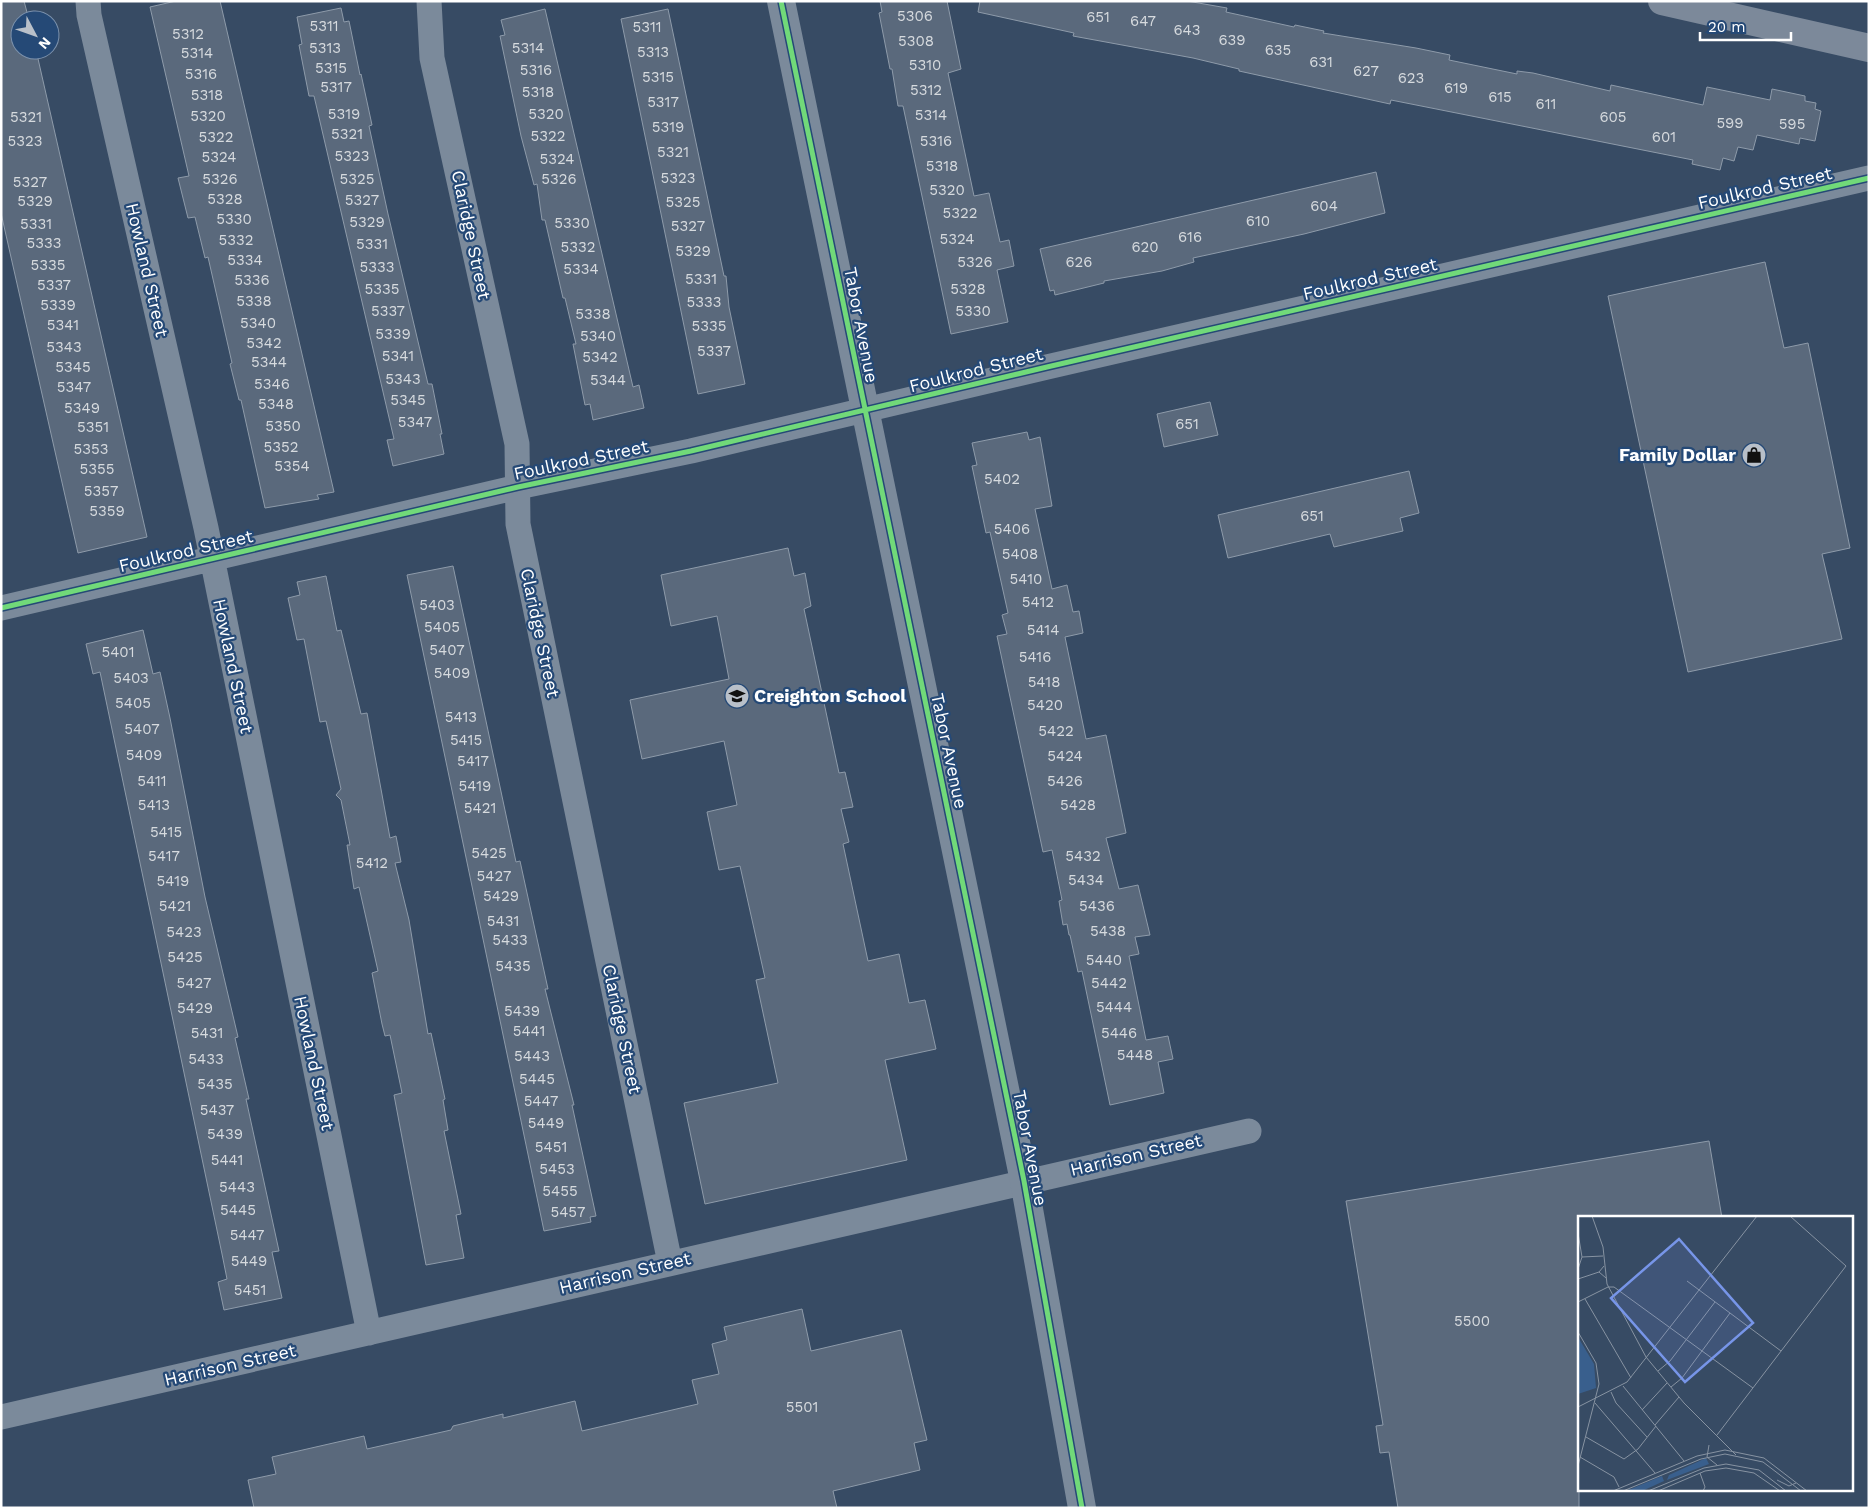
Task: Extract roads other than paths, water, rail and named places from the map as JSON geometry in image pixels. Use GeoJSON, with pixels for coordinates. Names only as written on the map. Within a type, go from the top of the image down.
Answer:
{"type":"FeatureCollection","features":[{"type":"Feature","properties":{"kind":"highway"},"geometry":{"type":"LineString","coordinates":[[1662,1],[1869,48]]}},
{"type":"Feature","properties":{"kind":"street","name":"Howland Street"},"geometry":{"type":"LineString","coordinates":[[88,1],[89,15],[211,560],[369,1333]]}},
{"type":"Feature","properties":{"kind":"street","name":"Claridge Street"},"geometry":{"type":"LineString","coordinates":[[429,1],[432,58],[517,444],[518,524],[670,1263]]}},
{"type":"Feature","properties":{"kind":"street","name":"Tabor Avenue"},"geometry":{"type":"LineString","coordinates":[[781,1],[1024,1182],[1082,1508]]}},
{"type":"Feature","properties":{"kind":"street","name":"Foulkrod Street"},"geometry":{"type":"LineString","coordinates":[[1,608],[518,487],[691,451],[1869,178]]}},
{"type":"Feature","properties":{"kind":"street","name":"Harrison Street"},"geometry":{"type":"LineString","coordinates":[[1,1417],[1248,1131]]}},
{"type":"Feature","properties":{"kind":"place","name":"Family Dollar"},"geometry":{"type":"Point","coordinates":[1754,455]}},
{"type":"Feature","properties":{"kind":"place","name":"Creighton School"},"geometry":{"type":"Point","coordinates":[737,696]}}]}
